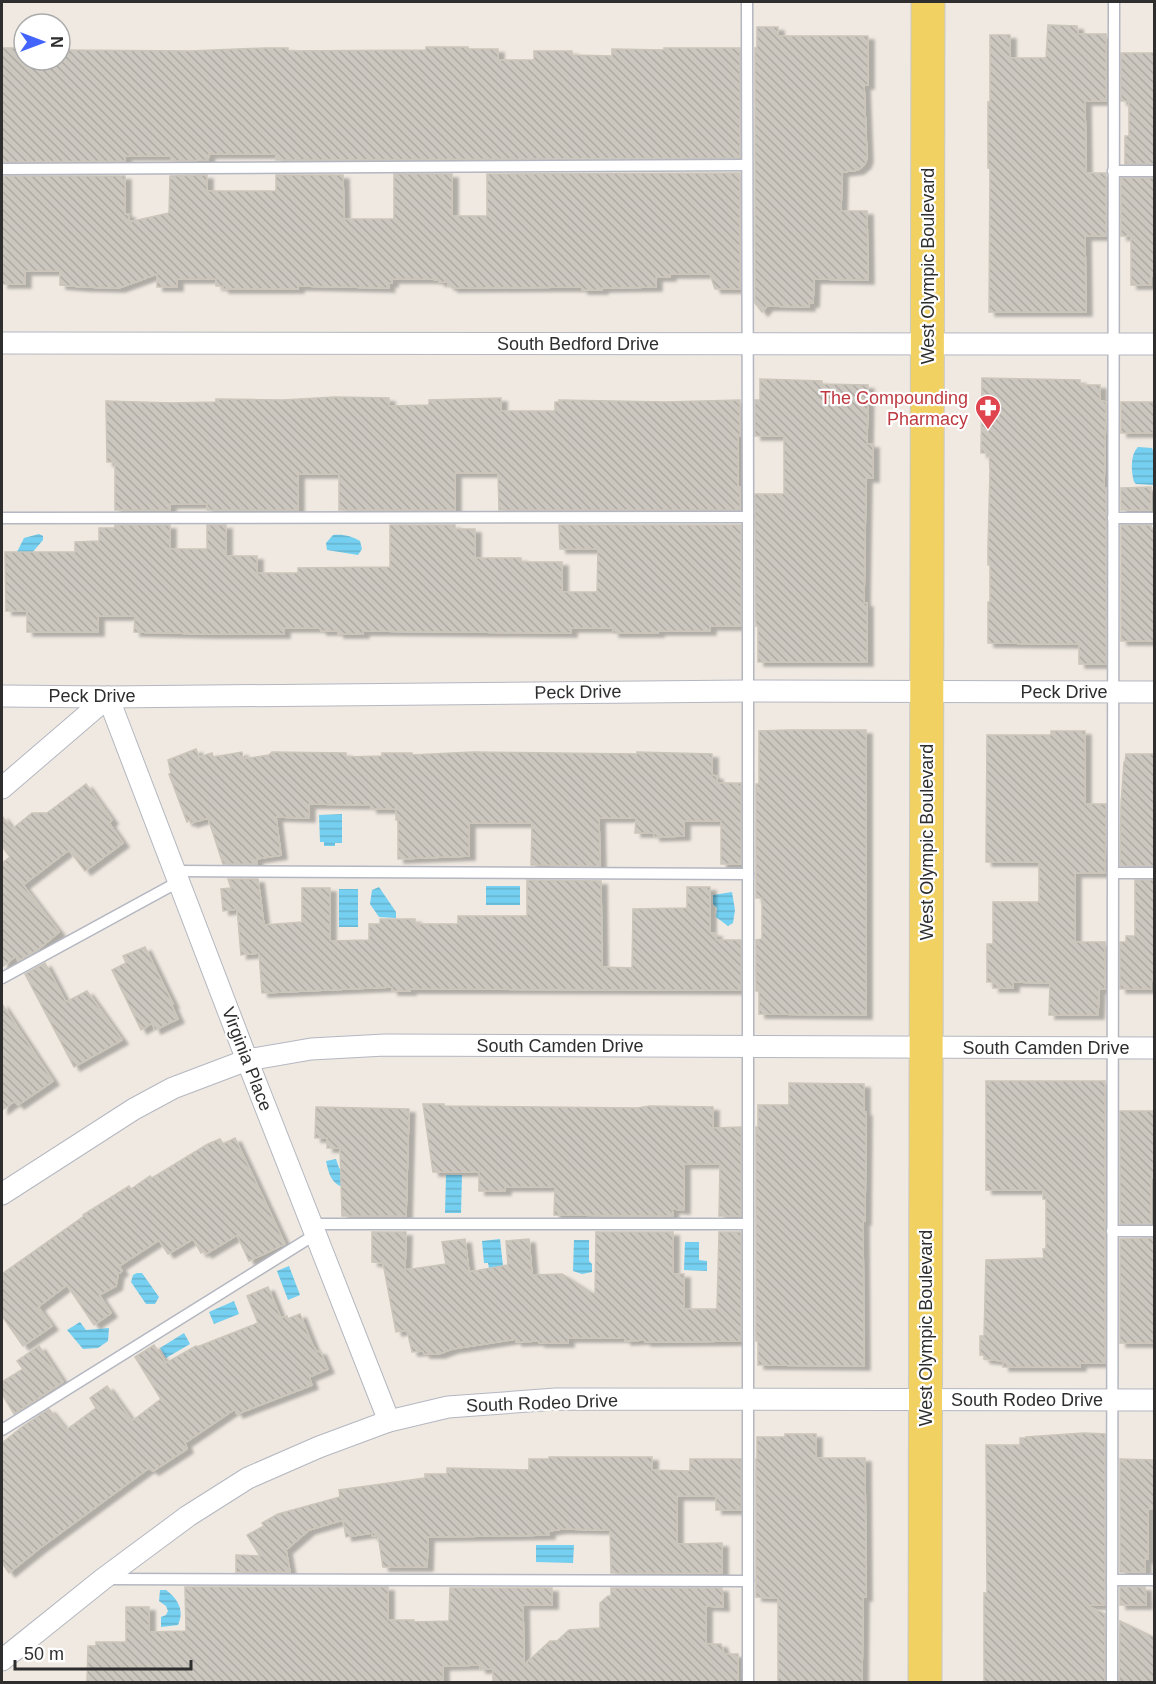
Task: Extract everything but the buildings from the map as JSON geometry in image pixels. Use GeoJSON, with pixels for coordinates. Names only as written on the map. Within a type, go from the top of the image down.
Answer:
{"type":"FeatureCollection","features":[{"type":"Feature","properties":{"kind":"main road","name":"West Olympic Boulevard"},"geometry":{"type":"LineString","coordinates":[[925,1683],[928,2]]}},
{"type":"Feature","properties":{"kind":"street","name":"South Bedford Drive"},"geometry":{"type":"LineString","coordinates":[[2,343],[1155,344]]}},
{"type":"Feature","properties":{"kind":"street","name":"Peck Drive"},"geometry":{"type":"LineString","coordinates":[[2,696],[747,691],[1155,692]]}},
{"type":"Feature","properties":{"kind":"street"},"geometry":{"type":"LineString","coordinates":[[2,788],[108,697]]}},
{"type":"Feature","properties":{"kind":"street","name":"Virginia Place"},"geometry":{"type":"LineString","coordinates":[[108,697],[389,1421]]}},
{"type":"Feature","properties":{"kind":"street","name":"South Camden Drive"},"geometry":{"type":"LineString","coordinates":[[2,1194],[134,1109],[173,1088],[247,1060],[311,1050],[386,1045],[1155,1048]]}},
{"type":"Feature","properties":{"kind":"street","name":"South Rodeo Drive"},"geometry":{"type":"LineString","coordinates":[[2,1660],[103,1579],[188,1516],[248,1478],[319,1446],[389,1421],[448,1407],[556,1399],[1155,1400]]}},
{"type":"Feature","properties":{"kind":"lane"},"geometry":{"type":"LineString","coordinates":[[747,2],[748,1683]]}},
{"type":"Feature","properties":{"kind":"lane"},"geometry":{"type":"LineString","coordinates":[[1112,1683],[1114,2]]}},
{"type":"Feature","properties":{"kind":"lane"},"geometry":{"type":"LineString","coordinates":[[2,169],[746,165]]}},
{"type":"Feature","properties":{"kind":"lane"},"geometry":{"type":"LineString","coordinates":[[1113,171],[1155,171]]}},
{"type":"Feature","properties":{"kind":"lane"},"geometry":{"type":"LineString","coordinates":[[2,518],[748,517]]}},
{"type":"Feature","properties":{"kind":"lane"},"geometry":{"type":"LineString","coordinates":[[1113,518],[1155,518]]}},
{"type":"Feature","properties":{"kind":"lane"},"geometry":{"type":"LineString","coordinates":[[1113,873],[1155,873]]}},
{"type":"Feature","properties":{"kind":"lane"},"geometry":{"type":"LineString","coordinates":[[2,978],[176,876],[748,874]]}},
{"type":"Feature","properties":{"kind":"lane"},"geometry":{"type":"LineString","coordinates":[[2,1430],[314,1229],[747,1224]]}},
{"type":"Feature","properties":{"kind":"lane"},"geometry":{"type":"LineString","coordinates":[[1112,1231],[1155,1231]]}},
{"type":"Feature","properties":{"kind":"lane"},"geometry":{"type":"LineString","coordinates":[[103,1579],[748,1581]]}},
{"type":"Feature","properties":{"kind":"lane"},"geometry":{"type":"LineString","coordinates":[[1112,1580],[1155,1581]]}},
{"type":"Feature","properties":{"kind":"water"},"geometry":{"type":"Polygon","coordinates":[[[1138,447],[1152,448],[1154,485],[1134,482],[1132,463],[1138,447]]]}},
{"type":"Feature","properties":{"kind":"water"},"geometry":{"type":"Polygon","coordinates":[[[39,534],[43,536],[43,540],[31,554],[16,554],[24,538],[39,534]]]}},
{"type":"Feature","properties":{"kind":"water"},"geometry":{"type":"Polygon","coordinates":[[[333,535],[344,535],[357,539],[362,549],[358,555],[327,550],[326,543],[333,535]]]}},
{"type":"Feature","properties":{"kind":"water"},"geometry":{"type":"Polygon","coordinates":[[[342,814],[342,843],[335,843],[335,846],[324,846],[324,842],[320,842],[319,815],[342,814]]]}},
{"type":"Feature","properties":{"kind":"water"},"geometry":{"type":"Polygon","coordinates":[[[486,886],[520,886],[520,905],[486,905],[486,886]]]}},
{"type":"Feature","properties":{"kind":"water"},"geometry":{"type":"Polygon","coordinates":[[[379,887],[396,912],[396,918],[379,917],[370,904],[372,890],[379,887]]]}},
{"type":"Feature","properties":{"kind":"water"},"geometry":{"type":"Polygon","coordinates":[[[339,889],[358,889],[358,927],[339,927],[339,889]]]}},
{"type":"Feature","properties":{"kind":"water"},"geometry":{"type":"Polygon","coordinates":[[[732,892],[735,910],[733,923],[728,926],[716,917],[717,908],[713,904],[713,895],[732,892]]]}},
{"type":"Feature","properties":{"kind":"water"},"geometry":{"type":"Polygon","coordinates":[[[336,1159],[339,1168],[343,1171],[348,1188],[338,1185],[330,1175],[326,1161],[336,1159]]]}},
{"type":"Feature","properties":{"kind":"water"},"geometry":{"type":"Polygon","coordinates":[[[446,1175],[462,1175],[461,1213],[445,1213],[446,1175]]]}},
{"type":"Feature","properties":{"kind":"water"},"geometry":{"type":"Polygon","coordinates":[[[500,1239],[503,1266],[489,1268],[488,1263],[484,1263],[482,1241],[500,1239]]]}},
{"type":"Feature","properties":{"kind":"water"},"geometry":{"type":"Polygon","coordinates":[[[574,1240],[589,1240],[589,1261],[592,1264],[592,1272],[582,1274],[573,1271],[574,1240]]]}},
{"type":"Feature","properties":{"kind":"water"},"geometry":{"type":"Polygon","coordinates":[[[685,1242],[699,1242],[699,1260],[707,1261],[707,1271],[684,1270],[685,1242]]]}},
{"type":"Feature","properties":{"kind":"water"},"geometry":{"type":"Polygon","coordinates":[[[289,1266],[300,1295],[288,1300],[277,1271],[289,1266]]]}},
{"type":"Feature","properties":{"kind":"water"},"geometry":{"type":"Polygon","coordinates":[[[142,1273],[159,1297],[155,1304],[146,1304],[131,1282],[133,1275],[142,1273]]]}},
{"type":"Feature","properties":{"kind":"water"},"geometry":{"type":"Polygon","coordinates":[[[234,1301],[239,1314],[214,1324],[209,1312],[234,1301]]]}},
{"type":"Feature","properties":{"kind":"water"},"geometry":{"type":"Polygon","coordinates":[[[80,1322],[86,1330],[109,1328],[108,1341],[98,1348],[83,1349],[67,1330],[80,1322]]]}},
{"type":"Feature","properties":{"kind":"water"},"geometry":{"type":"Polygon","coordinates":[[[184,1333],[190,1344],[166,1358],[160,1348],[184,1333]]]}},
{"type":"Feature","properties":{"kind":"water"},"geometry":{"type":"Polygon","coordinates":[[[536,1545],[574,1545],[573,1563],[536,1562],[536,1545]]]}},
{"type":"Feature","properties":{"kind":"water"},"geometry":{"type":"Polygon","coordinates":[[[160,1590],[166,1590],[179,1606],[181,1615],[178,1625],[161,1627],[161,1617],[168,1611],[166,1606],[159,1601],[160,1590]]]}},
{"type":"Feature","properties":{"kind":"place","name":"The Compounding Pharmacy"},"geometry":{"type":"Point","coordinates":[988,431]}}]}
